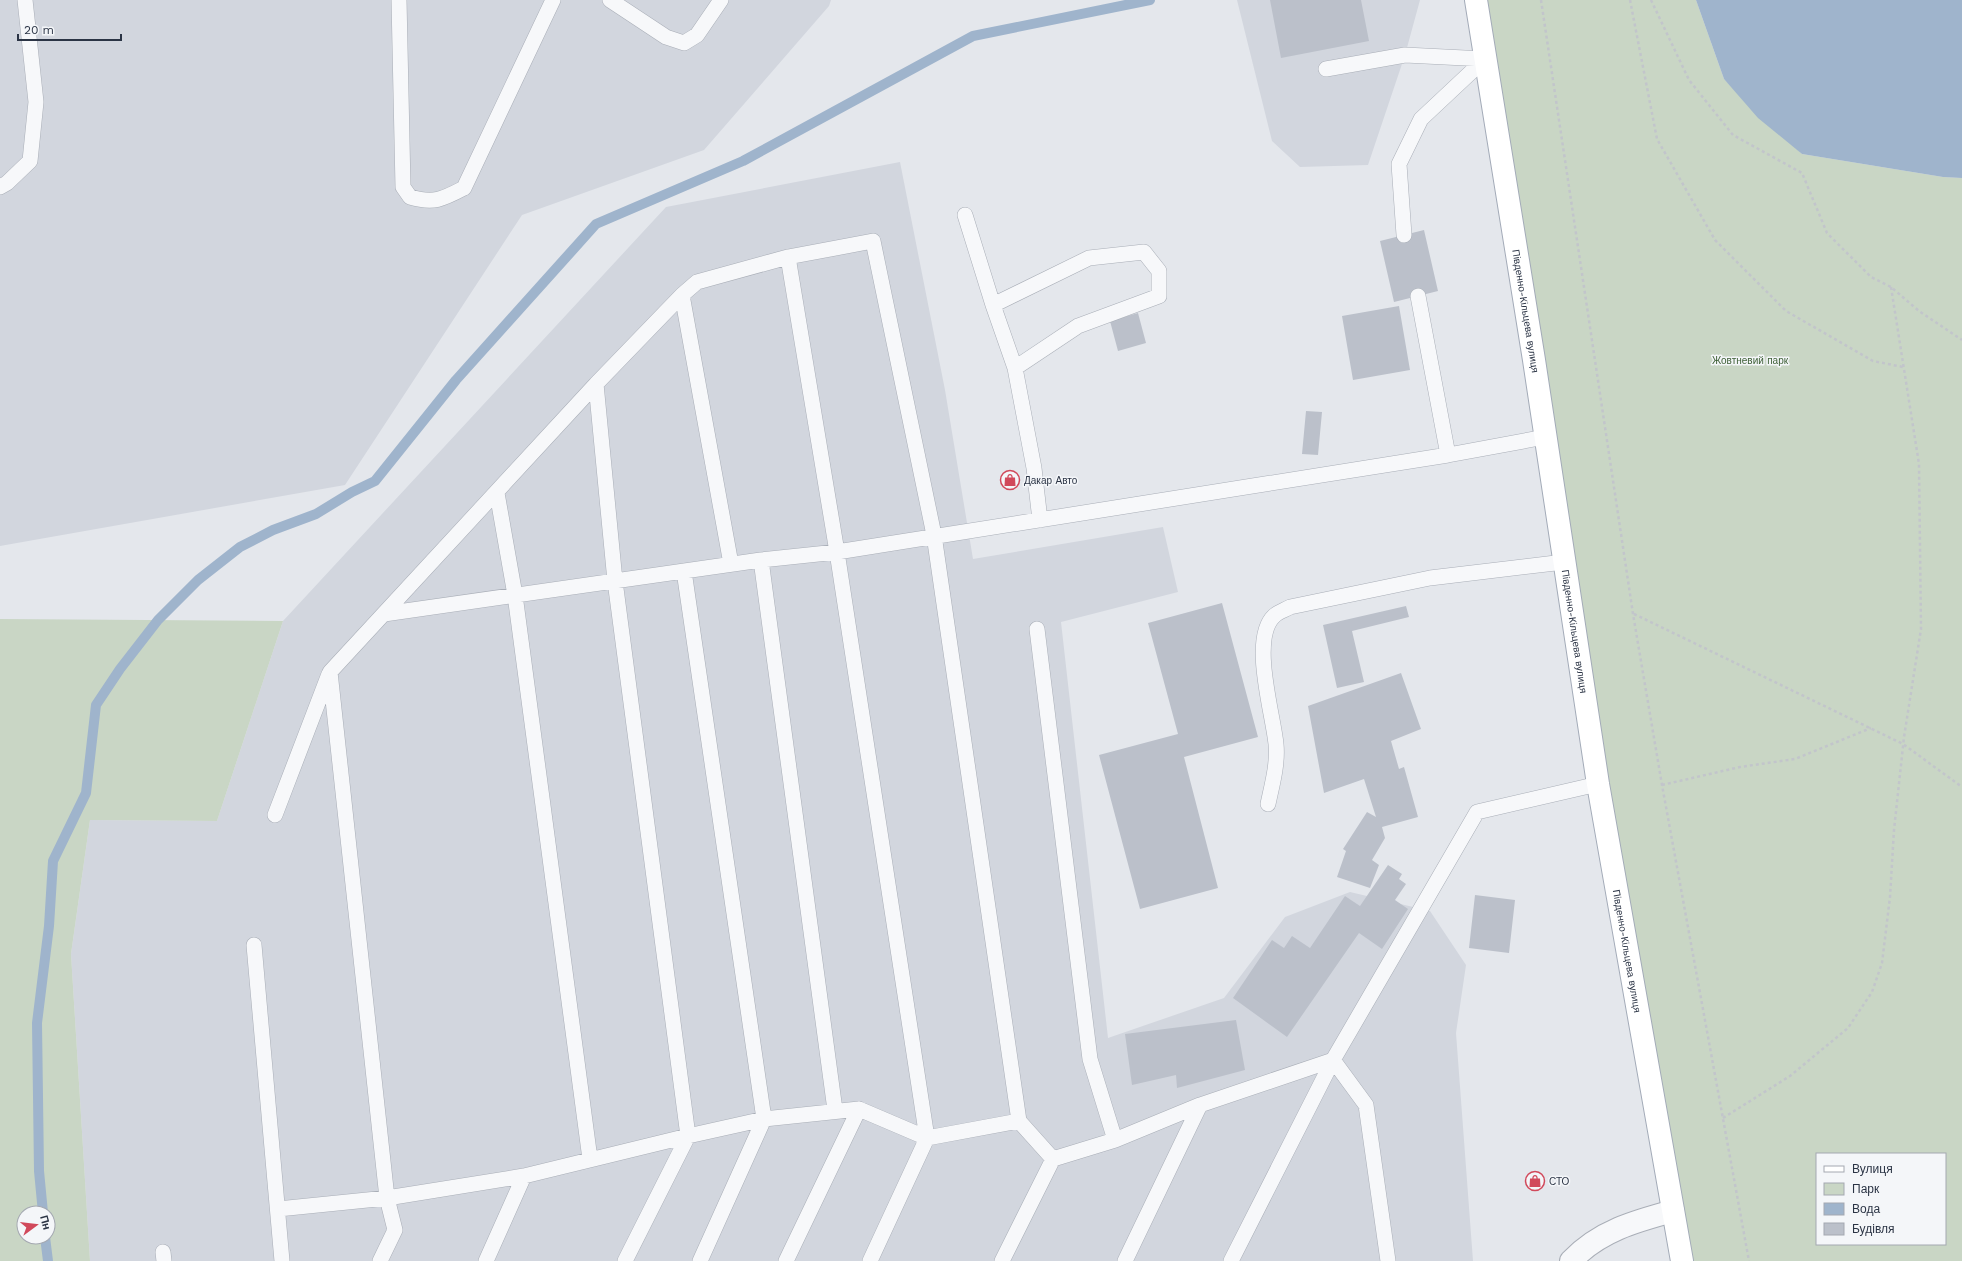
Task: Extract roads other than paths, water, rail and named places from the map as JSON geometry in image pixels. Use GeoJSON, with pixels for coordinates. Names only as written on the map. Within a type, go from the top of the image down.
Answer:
{"type":"FeatureCollection","features":[{"type":"Feature","properties":{"kind":"main road","name":"Південно-Кільцева вулиця"},"geometry":{"type":"LineString","coordinates":[[1476,0],[1546,436],[1598,784],[1682,1261]]}},
{"type":"Feature","properties":{"kind":"street"},"geometry":{"type":"LineString","coordinates":[[1571,1261],[1586,1247],[1615,1229],[1673,1211]]}},
{"type":"Feature","properties":{"kind":"lane"},"geometry":{"type":"LineString","coordinates":[[0,187],[7,183],[30,161],[36,102],[25,0]]}},
{"type":"Feature","properties":{"kind":"lane"},"geometry":{"type":"LineString","coordinates":[[399,0],[403,187],[410,197],[424,201],[437,201],[464,188],[553,0]]}},
{"type":"Feature","properties":{"kind":"lane"},"geometry":{"type":"LineString","coordinates":[[610,0],[666,37],[684,43],[697,35],[721,0]]}},
{"type":"Feature","properties":{"kind":"lane"},"geometry":{"type":"LineString","coordinates":[[1326,69],[1405,55],[1485,59]]}},
{"type":"Feature","properties":{"kind":"lane"},"geometry":{"type":"LineString","coordinates":[[1404,235],[1399,164],[1421,119],[1485,59]]}},
{"type":"Feature","properties":{"kind":"lane"},"geometry":{"type":"LineString","coordinates":[[965,214],[993,305],[1016,368],[1034,468],[1040,520]]}},
{"type":"Feature","properties":{"kind":"lane"},"geometry":{"type":"LineString","coordinates":[[275,815],[330,672],[497,493],[596,384],[682,294],[697,282],[788,257],[873,241],[934,535],[1019,1121],[1053,1158]]}},
{"type":"Feature","properties":{"kind":"lane"},"geometry":{"type":"LineString","coordinates":[[993,305],[1089,258],[1144,252],[1159,271],[1159,296],[1078,326],[1016,368]]}},
{"type":"Feature","properties":{"kind":"lane"},"geometry":{"type":"LineString","coordinates":[[788,257],[837,552],[927,1138],[870,1261]]}},
{"type":"Feature","properties":{"kind":"lane"},"geometry":{"type":"LineString","coordinates":[[682,294],[731,564]]}},
{"type":"Feature","properties":{"kind":"lane"},"geometry":{"type":"LineString","coordinates":[[1418,296],[1448,455]]}},
{"type":"Feature","properties":{"kind":"lane"},"geometry":{"type":"LineString","coordinates":[[596,384],[615,581],[688,1136],[626,1261]]}},
{"type":"Feature","properties":{"kind":"lane"},"geometry":{"type":"LineString","coordinates":[[384,614],[760,560],[837,552],[934,535],[1040,520],[1448,455],[1546,436]]}},
{"type":"Feature","properties":{"kind":"lane"},"geometry":{"type":"LineString","coordinates":[[497,493],[515,595],[590,1159]]}},
{"type":"Feature","properties":{"kind":"lane"},"geometry":{"type":"LineString","coordinates":[[760,560],[835,1110]]}},
{"type":"Feature","properties":{"kind":"lane"},"geometry":{"type":"LineString","coordinates":[[1268,804],[1275,772],[1276,745],[1262,652],[1265,630],[1274,616],[1290,607],[1430,578],[1564,562]]}},
{"type":"Feature","properties":{"kind":"lane"},"geometry":{"type":"LineString","coordinates":[[684,571],[764,1119],[700,1261]]}},
{"type":"Feature","properties":{"kind":"lane"},"geometry":{"type":"LineString","coordinates":[[1037,629],[1090,1059],[1115,1140]]}},
{"type":"Feature","properties":{"kind":"lane"},"geometry":{"type":"LineString","coordinates":[[330,672],[387,1198],[395,1230],[380,1261]]}},
{"type":"Feature","properties":{"kind":"lane"},"geometry":{"type":"LineString","coordinates":[[1231,1261],[1333,1060],[1477,812],[1598,784]]}},
{"type":"Feature","properties":{"kind":"lane"},"geometry":{"type":"LineString","coordinates":[[254,945],[282,1261]]}},
{"type":"Feature","properties":{"kind":"lane"},"geometry":{"type":"LineString","coordinates":[[1002,1261],[1053,1158],[1115,1140],[1200,1105],[1333,1060]]}},
{"type":"Feature","properties":{"kind":"lane"},"geometry":{"type":"LineString","coordinates":[[1333,1060],[1366,1105],[1388,1261]]}},
{"type":"Feature","properties":{"kind":"lane"},"geometry":{"type":"LineString","coordinates":[[1125,1261],[1200,1105]]}},
{"type":"Feature","properties":{"kind":"lane"},"geometry":{"type":"LineString","coordinates":[[278,1209],[387,1198],[524,1176],[590,1159],[764,1119],[835,1110],[859,1109],[927,1138],[1019,1121]]}},
{"type":"Feature","properties":{"kind":"lane"},"geometry":{"type":"LineString","coordinates":[[786,1261],[859,1109]]}},
{"type":"Feature","properties":{"kind":"lane"},"geometry":{"type":"LineString","coordinates":[[486,1261],[524,1176]]}},
{"type":"Feature","properties":{"kind":"water"},"geometry":{"type":"Polygon","coordinates":[[[1696,0],[1962,0],[1962,178],[1943,177],[1802,154],[1758,118],[1724,79],[1696,0]]]}},
{"type":"Feature","properties":{"kind":"waterway"},"geometry":{"type":"LineString","coordinates":[[42,1205],[39,1171],[37,1023],[49,926],[53,861],[86,793],[96,705],[120,669],[158,620],[198,580],[240,547],[273,530],[316,514],[352,492],[375,481],[456,380],[596,224],[743,161],[973,36],[1150,0]]}},
{"type":"Feature","properties":{"kind":"waterway"},"geometry":{"type":"LineString","coordinates":[[46,1245],[48,1261]]}},
{"type":"Feature","properties":{"kind":"place","name":"Дакар Авто"},"geometry":{"type":"Point","coordinates":[1010,480]}},
{"type":"Feature","properties":{"kind":"place","name":"СТО"},"geometry":{"type":"Point","coordinates":[1535,1181]}},
{"type":"Feature","properties":{"kind":"park label","name":"Жовтневий парк"},"geometry":{"type":"Point","coordinates":[1750,360]}}]}
